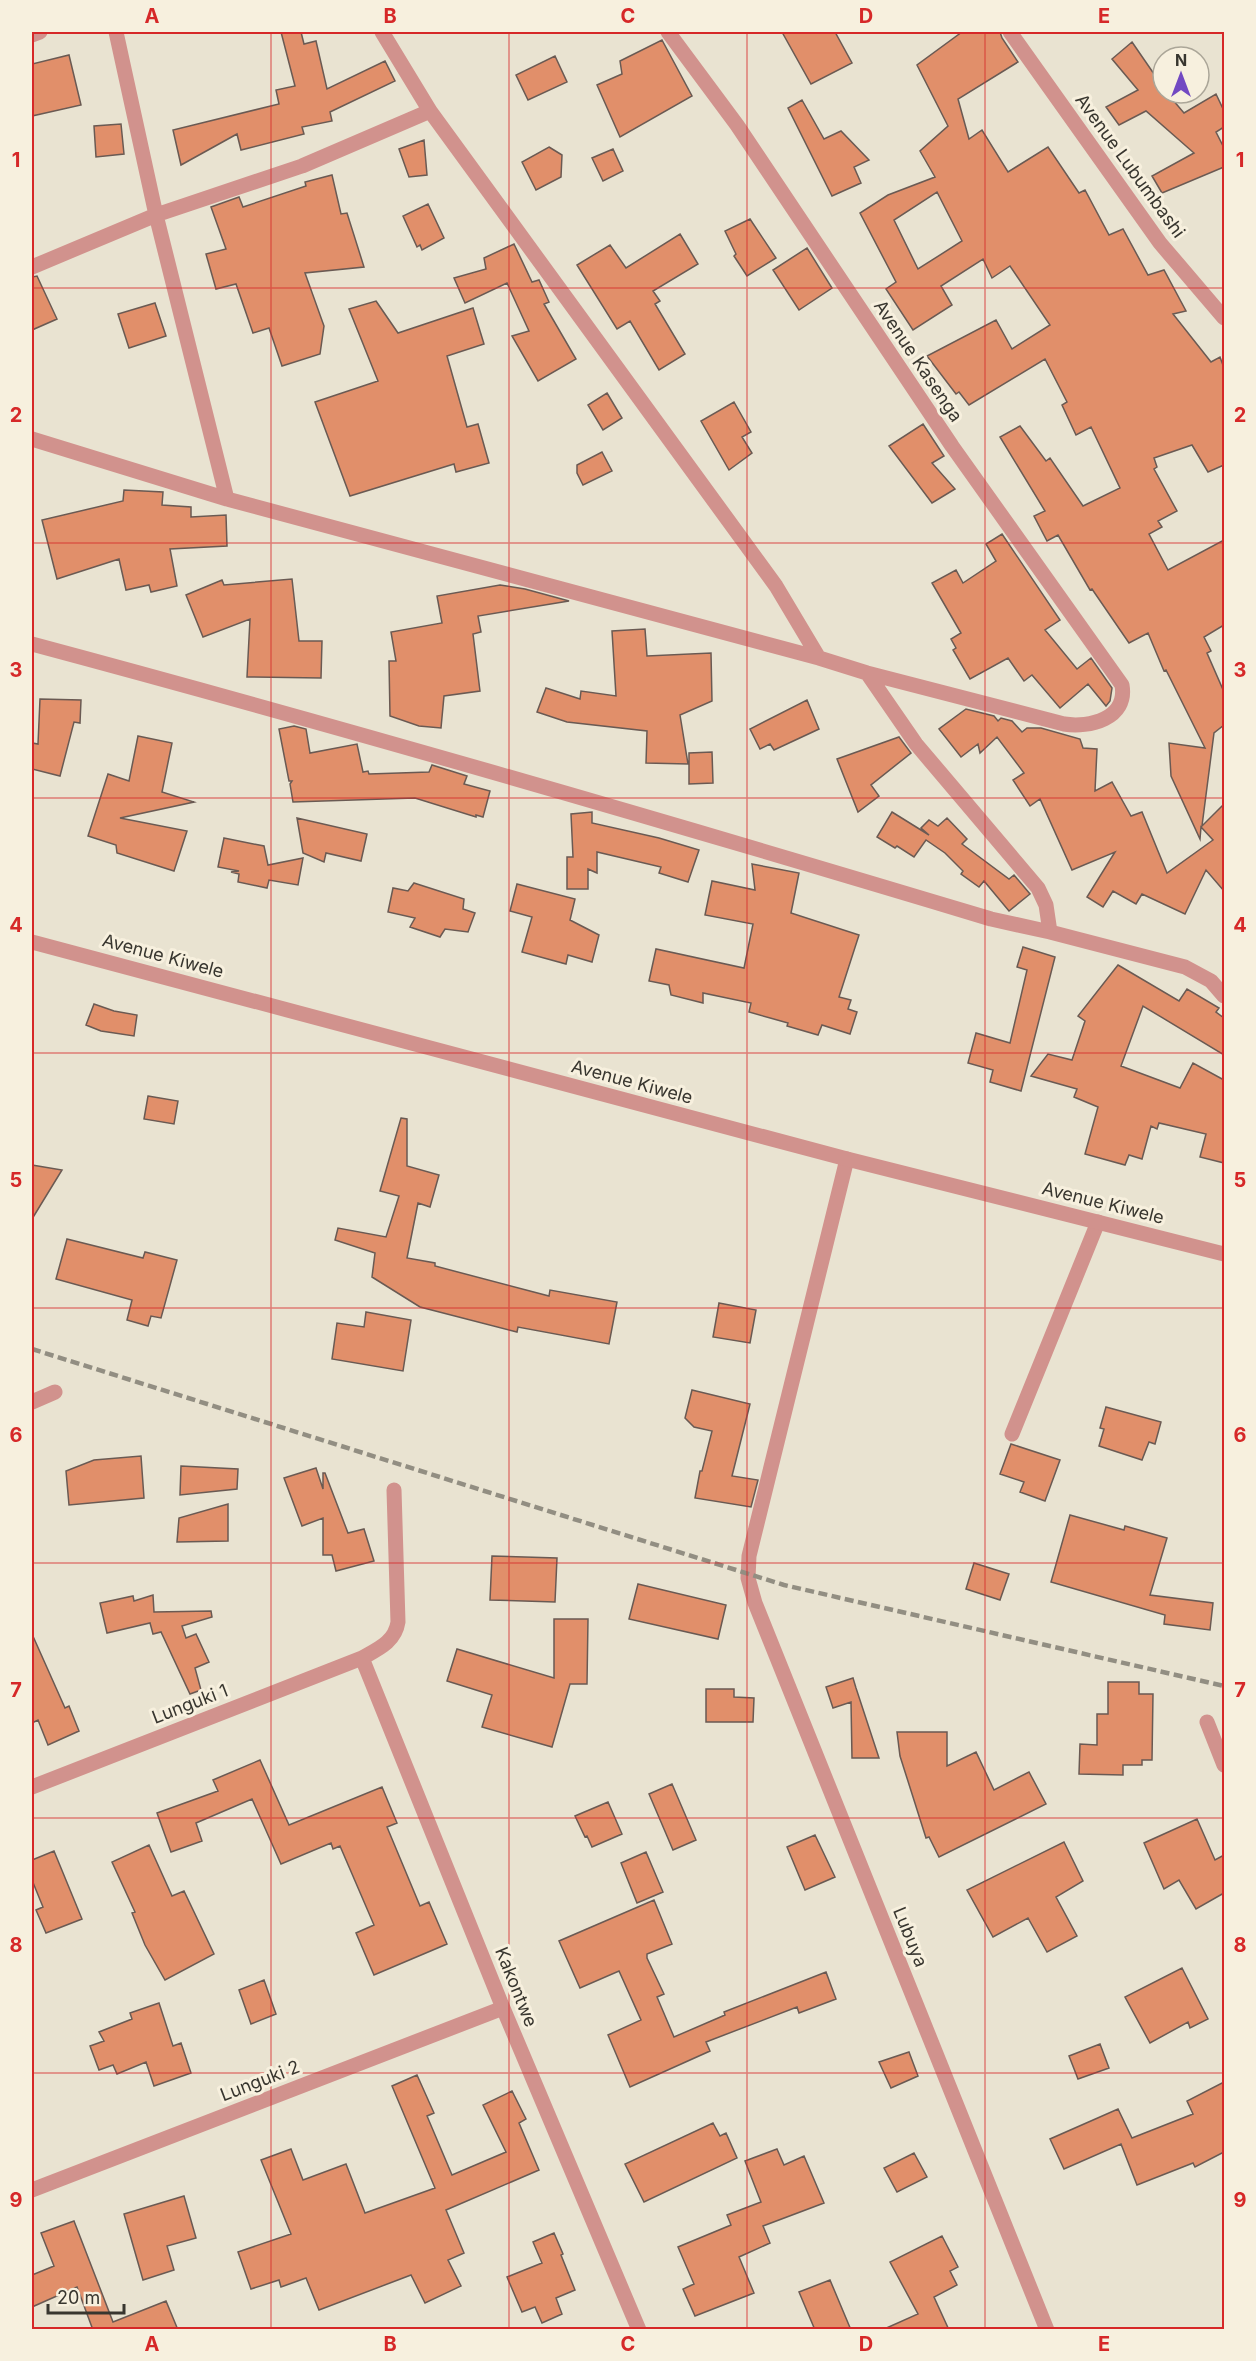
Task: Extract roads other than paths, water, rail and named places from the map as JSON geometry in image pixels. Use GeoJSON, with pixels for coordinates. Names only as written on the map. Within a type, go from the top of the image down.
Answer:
{"type":"FeatureCollection","features":[{"type":"Feature","properties":{"kind":"street"},"geometry":{"type":"LineString","coordinates":[[32,35],[40,32]]}},
{"type":"Feature","properties":{"kind":"street"},"geometry":{"type":"LineString","coordinates":[[116,32],[156,215],[227,499]]}},
{"type":"Feature","properties":{"kind":"street"},"geometry":{"type":"LineString","coordinates":[[382,32],[430,111],[776,586],[819,658]]}},
{"type":"Feature","properties":{"kind":"street","name":"Avenue Kasenga"},"geometry":{"type":"LineString","coordinates":[[668,32],[736,125],[952,446],[1122,685],[1122,697],[1113,713],[1095,724],[1079,727],[867,673]]}},
{"type":"Feature","properties":{"kind":"street","name":"Avenue Lubumbashi"},"geometry":{"type":"LineString","coordinates":[[1010,32],[1160,243],[1224,318]]}},
{"type":"Feature","properties":{"kind":"street"},"geometry":{"type":"LineString","coordinates":[[32,267],[156,215],[302,166],[430,111]]}},
{"type":"Feature","properties":{"kind":"street"},"geometry":{"type":"LineString","coordinates":[[32,438],[227,499],[819,658],[867,673],[916,744],[1038,888],[1046,904],[1050,932]]}},
{"type":"Feature","properties":{"kind":"street"},"geometry":{"type":"LineString","coordinates":[[32,644],[613,805],[991,919],[1185,967],[1211,981],[1224,996]]}},
{"type":"Feature","properties":{"kind":"street","name":"Avenue Kiwele"},"geometry":{"type":"LineString","coordinates":[[32,942],[847,1159],[1224,1254]]}},
{"type":"Feature","properties":{"kind":"street","name":"Lubuya"},"geometry":{"type":"LineString","coordinates":[[847,1159],[749,1556],[748,1578],[755,1603],[1047,2330]]}},
{"type":"Feature","properties":{"kind":"street"},"geometry":{"type":"LineString","coordinates":[[1012,1434],[1098,1222]]}},
{"type":"Feature","properties":{"kind":"street"},"geometry":{"type":"LineString","coordinates":[[32,1402],[55,1392]]}},
{"type":"Feature","properties":{"kind":"street","name":"Lunguki 1"},"geometry":{"type":"LineString","coordinates":[[32,1787],[362,1658],[386,1644],[397,1630],[394,1490]]}},
{"type":"Feature","properties":{"kind":"street","name":"Kakontwe"},"geometry":{"type":"LineString","coordinates":[[362,1658],[503,2008],[639,2330]]}},
{"type":"Feature","properties":{"kind":"street"},"geometry":{"type":"LineString","coordinates":[[1207,1722],[1224,1765]]}},
{"type":"Feature","properties":{"kind":"street","name":"Lunguki 2"},"geometry":{"type":"LineString","coordinates":[[32,2190],[503,2008]]}},
{"type":"Feature","properties":{"kind":"railway"},"geometry":{"type":"LineString","coordinates":[[32,1349],[784,1585],[1224,1686]]}}]}
